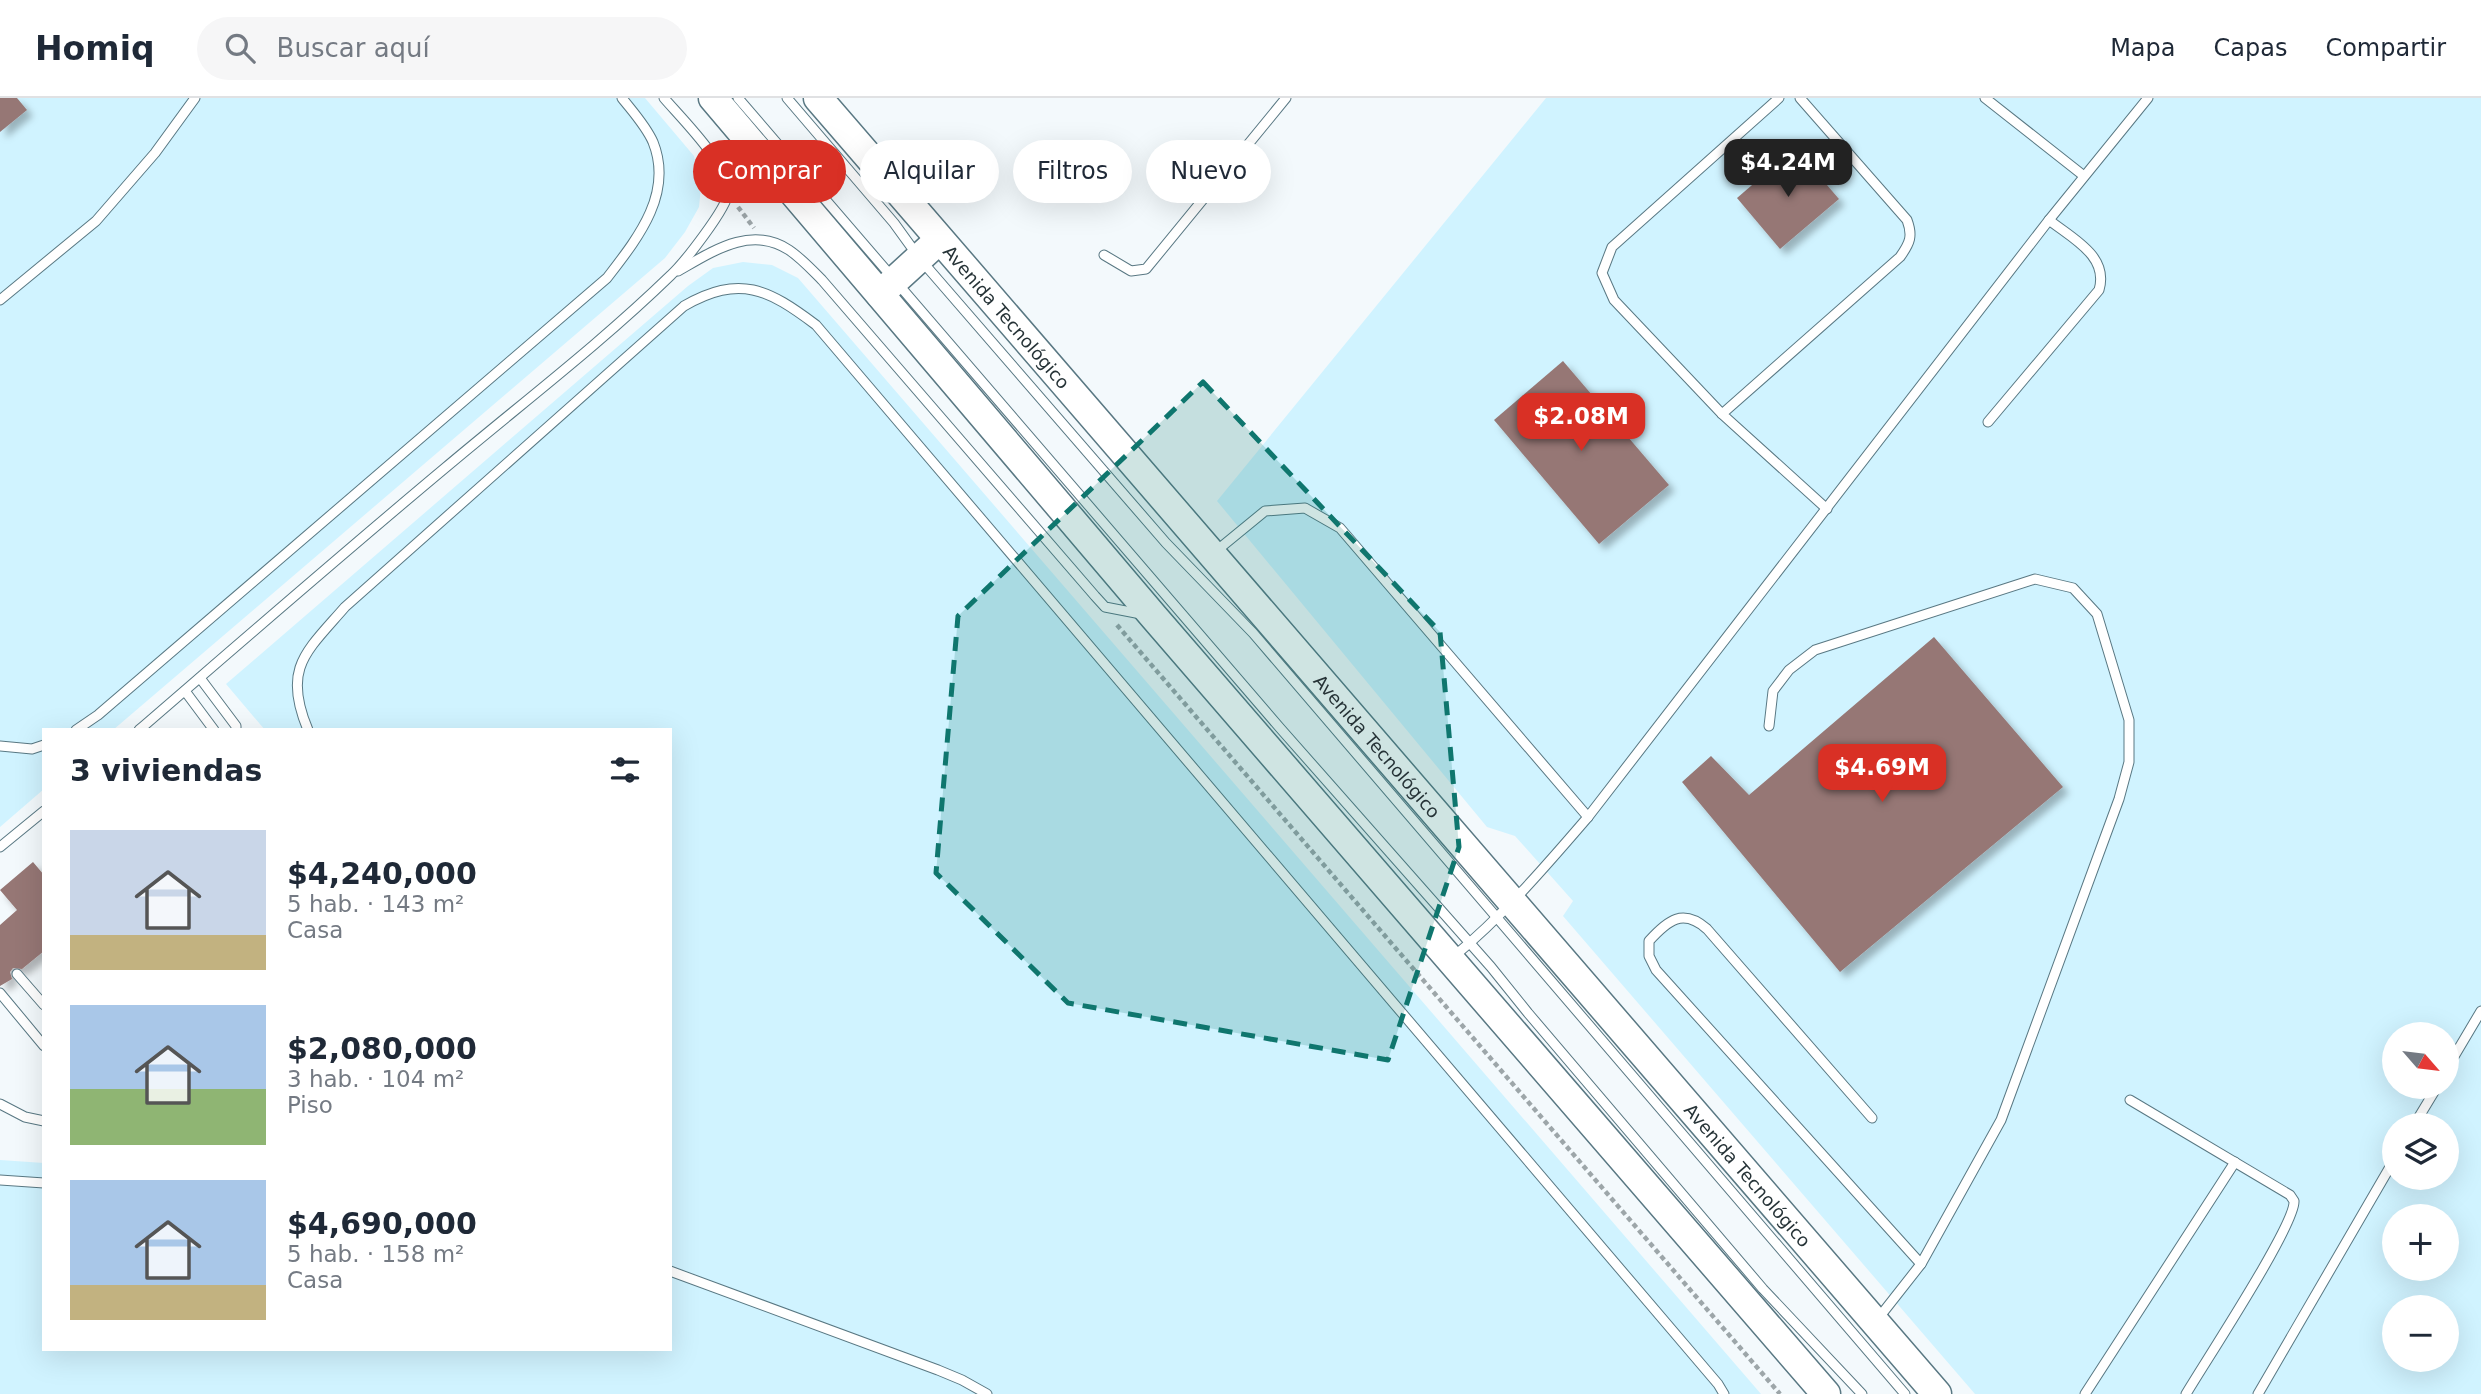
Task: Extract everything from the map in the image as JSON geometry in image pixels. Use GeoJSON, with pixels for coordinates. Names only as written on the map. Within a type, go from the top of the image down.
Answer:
{"type":"FeatureCollection","features":[{"type":"Feature","properties":{"kind":"main road"},"geometry":{"type":"LineString","coordinates":[[713,98],[888,288],[1154,617],[1460,951],[1826,1394]]}},
{"type":"Feature","properties":{"kind":"main road","name":"Avenida Tecnológico"},"geometry":{"type":"LineString","coordinates":[[818,98],[930,249],[1211,555],[1505,911],[1875,1321],[1937,1394]]}},
{"type":"Feature","properties":{"kind":"main road"},"geometry":{"type":"LineString","coordinates":[[888,288],[930,249]]}},
{"type":"Feature","properties":{"kind":"lane"},"geometry":{"type":"LineString","coordinates":[[0,300],[96,221],[155,153],[195,98]]}},
{"type":"Feature","properties":{"kind":"lane"},"geometry":{"type":"LineString","coordinates":[[79,728],[98,715],[607,278],[631,248],[650,217],[659,186],[659,162],[653,143],[646,129],[622,98]]}},
{"type":"Feature","properties":{"kind":"lane"},"geometry":{"type":"LineString","coordinates":[[664,98],[699,140]]}},
{"type":"Feature","properties":{"kind":"lane"},"geometry":{"type":"LineString","coordinates":[[738,98],[888,288],[1262,708],[1460,951],[1763,1289],[1862,1394]]}},
{"type":"Feature","properties":{"kind":"lane"},"geometry":{"type":"LineString","coordinates":[[787,98],[894,223],[930,249],[1166,543],[1253,633],[1505,911],[1905,1394]]}},
{"type":"Feature","properties":{"kind":"lane"},"geometry":{"type":"LineString","coordinates":[[1104,255],[1131,271],[1146,269],[1286,98]]}},
{"type":"Feature","properties":{"kind":"lane"},"geometry":{"type":"LineString","coordinates":[[1779,98],[1612,247],[1602,273],[1614,300],[1722,414],[1828,509]]}},
{"type":"Feature","properties":{"kind":"lane"},"geometry":{"type":"LineString","coordinates":[[1722,414],[1900,257],[1910,242],[1912,231],[1907,220],[1800,98]]}},
{"type":"Feature","properties":{"kind":"lane"},"geometry":{"type":"LineString","coordinates":[[1985,98],[2084,176]]}},
{"type":"Feature","properties":{"kind":"lane"},"geometry":{"type":"LineString","coordinates":[[1460,951],[1505,911],[1588,817],[2049,220],[2148,98]]}},
{"type":"Feature","properties":{"kind":"lane"},"geometry":{"type":"LineString","coordinates":[[141,728],[445,468],[562,372],[674,273],[724,203]]}},
{"type":"Feature","properties":{"kind":"lane"},"geometry":{"type":"LineString","coordinates":[[1988,422],[2099,290],[2103,278],[2101,266],[2091,253],[2049,220]]}},
{"type":"Feature","properties":{"kind":"lane"},"geometry":{"type":"LineString","coordinates":[[674,273],[723,246],[742,239],[776,242],[792,252],[822,280],[1105,607],[1154,617]]}},
{"type":"Feature","properties":{"kind":"lane"},"geometry":{"type":"LineString","coordinates":[[307,728],[295,689],[299,668],[312,645],[345,607],[684,306],[705,294],[730,288],[755,289],[785,302],[816,325],[1709,1373],[1724,1394]]}},
{"type":"Feature","properties":{"kind":"lane"},"geometry":{"type":"LineString","coordinates":[[1211,555],[1265,511],[1305,508],[1340,528],[1588,817]]}},
{"type":"Feature","properties":{"kind":"lane"},"geometry":{"type":"LineString","coordinates":[[1769,726],[1773,691],[1789,670],[1815,650],[2035,579],[2073,588],[2097,614],[2129,720],[2129,762],[2119,799],[2001,1120],[1921,1265],[1875,1321]]}},
{"type":"Feature","properties":{"kind":"lane"},"geometry":{"type":"LineString","coordinates":[[200,678],[236,728]]}},
{"type":"Feature","properties":{"kind":"lane"},"geometry":{"type":"LineString","coordinates":[[185,691],[213,728]]}},
{"type":"Feature","properties":{"kind":"lane"},"geometry":{"type":"LineString","coordinates":[[0,746],[32,749],[42,746]]}},
{"type":"Feature","properties":{"kind":"lane"},"geometry":{"type":"LineString","coordinates":[[0,847],[42,813]]}},
{"type":"Feature","properties":{"kind":"lane"},"geometry":{"type":"LineString","coordinates":[[1872,1118],[1696,919],[1683,916],[1670,922],[1650,941],[1649,956],[1656,970],[1921,1265]]}},
{"type":"Feature","properties":{"kind":"lane"},"geometry":{"type":"LineString","coordinates":[[17,974],[42,1003]]}},
{"type":"Feature","properties":{"kind":"lane"},"geometry":{"type":"LineString","coordinates":[[0,993],[42,1044]]}},
{"type":"Feature","properties":{"kind":"lane"},"geometry":{"type":"LineString","coordinates":[[2459,1048],[2481,1011]]}},
{"type":"Feature","properties":{"kind":"lane"},"geometry":{"type":"LineString","coordinates":[[2130,1100],[2290,1195],[2294,1201],[2278,1241],[2186,1394]]}},
{"type":"Feature","properties":{"kind":"lane"},"geometry":{"type":"LineString","coordinates":[[0,1104],[25,1117],[42,1121]]}},
{"type":"Feature","properties":{"kind":"lane"},"geometry":{"type":"LineString","coordinates":[[2085,1394],[2235,1163]]}},
{"type":"Feature","properties":{"kind":"lane"},"geometry":{"type":"LineString","coordinates":[[0,1180],[42,1183]]}},
{"type":"Feature","properties":{"kind":"lane"},"geometry":{"type":"LineString","coordinates":[[2258,1394],[2382,1181]]}},
{"type":"Feature","properties":{"kind":"lane"},"geometry":{"type":"LineString","coordinates":[[672,1272],[938,1370],[987,1394]]}},
{"type":"Feature","properties":{"kind":"path"},"geometry":{"type":"LineString","coordinates":[[735,203],[746,215],[762,241]]}},
{"type":"Feature","properties":{"kind":"path"},"geometry":{"type":"LineString","coordinates":[[1105,607],[1118,627],[1780,1394]]}},
{"type":"Feature","properties":{"kind":"highlighted area"},"geometry":{"type":"Polygon","coordinates":[[[1203,382],[1440,632],[1459,847],[1388,1060],[1068,1003],[936,873],[958,616],[1203,382]]]}},
{"type":"Feature","properties":{"kind":"shaded area"},"geometry":{"type":"Polygon","coordinates":[[[0,98],[645,98],[693,155],[693,203],[699,203],[685,232],[665,258],[115,728],[42,728],[42,791],[0,827],[0,98]]]}},
{"type":"Feature","properties":{"kind":"shaded area"},"geometry":{"type":"Polygon","coordinates":[[[1546,98],[2481,98],[2481,1394],[1975,1394],[1563,916],[1573,901],[1515,836],[1487,827],[1217,501],[1546,98]]]}},
{"type":"Feature","properties":{"kind":"shaded area"},"geometry":{"type":"Polygon","coordinates":[[[743,262],[772,265],[798,278],[1761,1394],[0,1394],[0,1160],[42,1163],[42,1351],[672,1351],[672,728],[263,728],[226,684],[688,286],[713,268],[743,262]]]}},
{"type":"Feature","properties":{"kind":"building"},"geometry":{"type":"Polygon","coordinates":[[[0,98],[17,98],[27,110],[0,132],[0,98]]]}},
{"type":"Feature","properties":{"kind":"building"},"geometry":{"type":"Polygon","coordinates":[[[1795,148],[1839,199],[1780,249],[1737,198],[1795,148]]]}},
{"type":"Feature","properties":{"kind":"building"},"geometry":{"type":"Polygon","coordinates":[[[1563,361],[1669,485],[1599,544],[1494,420],[1563,361]]]}},
{"type":"Feature","properties":{"kind":"building"},"geometry":{"type":"Polygon","coordinates":[[[1934,637],[2063,787],[1840,972],[1682,782],[1711,756],[1749,795],[1934,637]]]}},
{"type":"Feature","properties":{"kind":"building"},"geometry":{"type":"Polygon","coordinates":[[[33,862],[42,873],[42,953],[22,969],[13,968],[10,972],[12,979],[0,986],[0,925],[17,910],[0,890],[33,862]]]}}]}
